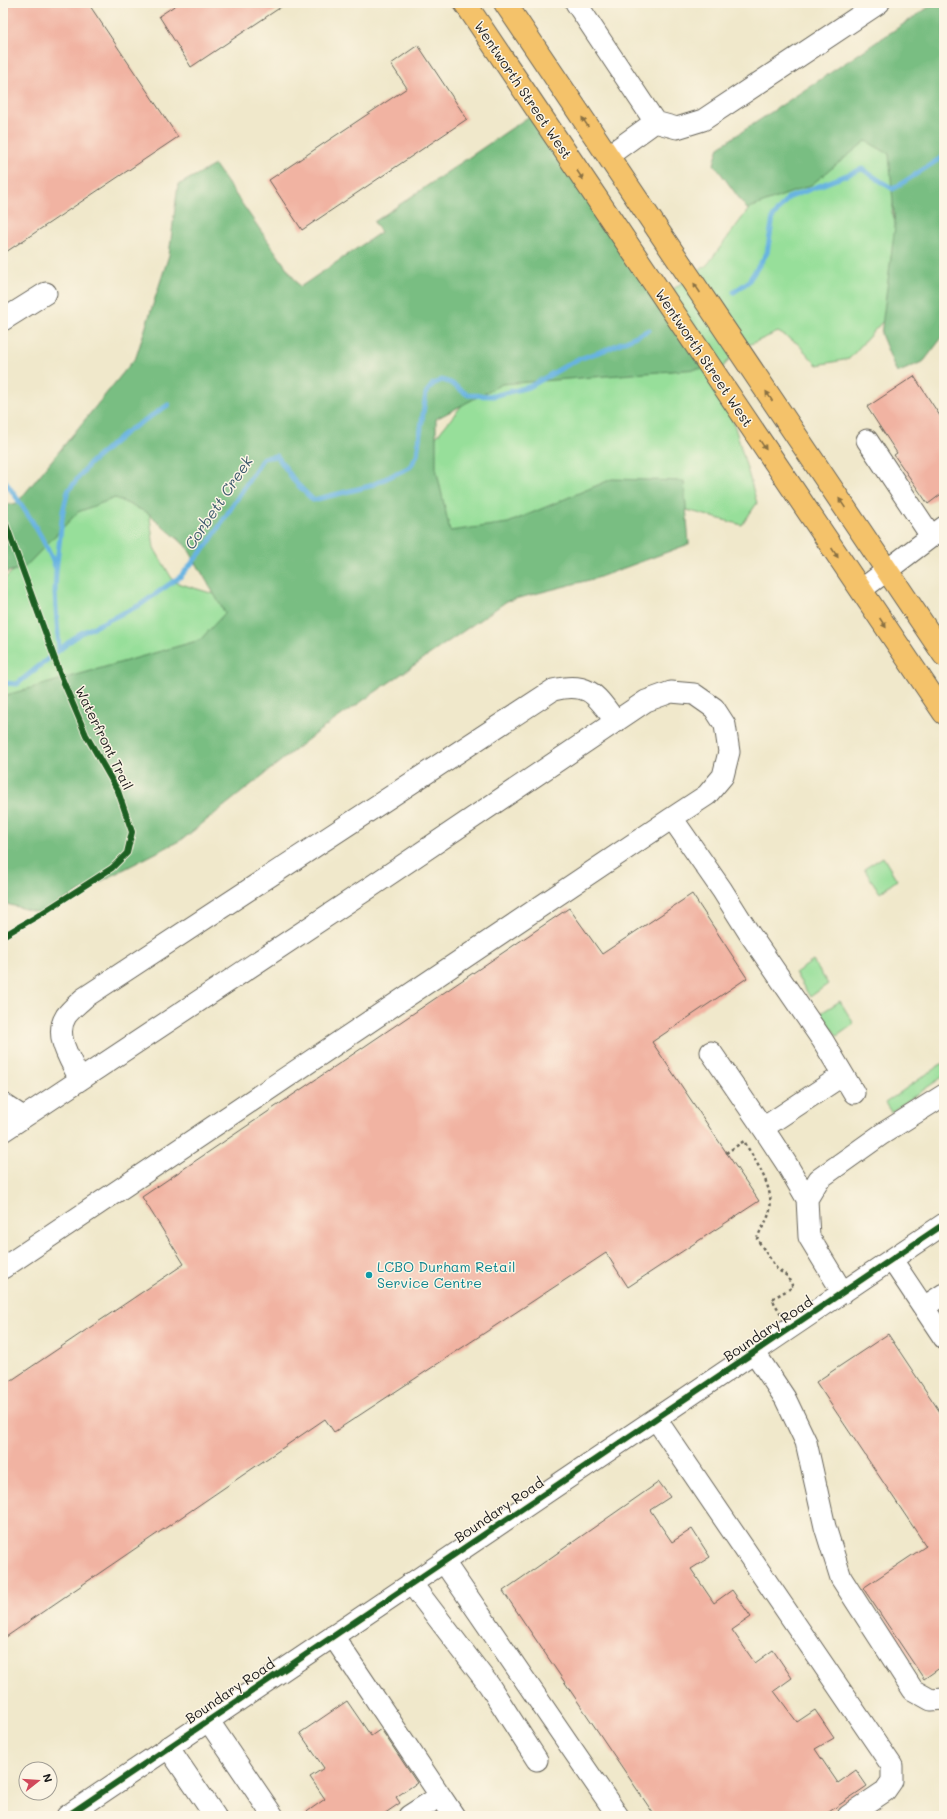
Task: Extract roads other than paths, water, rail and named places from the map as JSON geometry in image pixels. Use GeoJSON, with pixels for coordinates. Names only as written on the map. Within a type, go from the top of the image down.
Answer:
{"type":"FeatureCollection","features":[{"type":"Feature","properties":{"kind":"main road","name":"Wentworth Street West"},"geometry":{"type":"LineString","coordinates":[[465,3],[944,713]]}},
{"type":"Feature","properties":{"kind":"main road"},"geometry":{"type":"LineString","coordinates":[[505,3],[944,655]]}},
{"type":"Feature","properties":{"kind":"street"},"geometry":{"type":"LineString","coordinates":[[576,3],[656,122],[677,128],[703,120],[879,3]]}},
{"type":"Feature","properties":{"kind":"street"},"geometry":{"type":"LineString","coordinates":[[608,156],[656,122]]}},
{"type":"Feature","properties":{"kind":"street"},"geometry":{"type":"LineString","coordinates":[[3,320],[46,293]]}},
{"type":"Feature","properties":{"kind":"street"},"geometry":{"type":"LineString","coordinates":[[861,590],[938,531],[867,440]]}},
{"type":"Feature","properties":{"kind":"street"},"geometry":{"type":"LineString","coordinates":[[80,1080],[62,1040],[61,1027],[67,1015],[84,998],[553,690],[568,687],[588,690],[600,701],[616,722]]}},
{"type":"Feature","properties":{"kind":"street"},"geometry":{"type":"LineString","coordinates":[[3,1131],[369,888],[646,701],[671,692],[694,694],[714,708],[725,725],[729,752],[723,776],[707,795],[3,1268]]}},
{"type":"Feature","properties":{"kind":"street"},"geometry":{"type":"LineString","coordinates":[[672,818],[722,890],[854,1093]]}},
{"type":"Feature","properties":{"kind":"street"},"geometry":{"type":"LineString","coordinates":[[711,1052],[786,1163],[807,1199],[809,1236],[844,1293]]}},
{"type":"Feature","properties":{"kind":"street"},"geometry":{"type":"LineString","coordinates":[[763,1128],[843,1075]]}},
{"type":"Feature","properties":{"kind":"street"},"geometry":{"type":"LineString","coordinates":[[807,1199],[818,1179],[882,1134],[944,1094]]}},
{"type":"Feature","properties":{"kind":"street"},"geometry":{"type":"LineString","coordinates":[[3,1104],[23,1118]]}},
{"type":"Feature","properties":{"kind":"street","name":"Boundary Road"},"geometry":{"type":"LineString","coordinates":[[67,1816],[411,1583],[844,1293],[944,1224]]}},
{"type":"Feature","properties":{"kind":"street"},"geometry":{"type":"LineString","coordinates":[[892,1260],[944,1338]]}},
{"type":"Feature","properties":{"kind":"street"},"geometry":{"type":"LineString","coordinates":[[924,1308],[944,1294]]}},
{"type":"Feature","properties":{"kind":"street"},"geometry":{"type":"LineString","coordinates":[[755,1353],[786,1398],[806,1442],[825,1527],[841,1578],[913,1690],[931,1700],[944,1699]]}},
{"type":"Feature","properties":{"kind":"street"},"geometry":{"type":"LineString","coordinates":[[656,1419],[892,1766],[892,1781],[885,1791],[848,1816]]}},
{"type":"Feature","properties":{"kind":"street"},"geometry":{"type":"LineString","coordinates":[[444,1562],[618,1816]]}},
{"type":"Feature","properties":{"kind":"street"},"geometry":{"type":"LineString","coordinates":[[411,1583],[489,1685],[537,1760]]}},
{"type":"Feature","properties":{"kind":"street"},"geometry":{"type":"LineString","coordinates":[[333,1636],[454,1816]]}},
{"type":"Feature","properties":{"kind":"street"},"geometry":{"type":"LineString","coordinates":[[208,1720],[273,1816]]}},
{"type":"Feature","properties":{"kind":"street"},"geometry":{"type":"LineString","coordinates":[[168,1747],[215,1816]]}},
{"type":"Feature","properties":{"kind":"street"},"geometry":{"type":"LineString","coordinates":[[409,1816],[440,1796]]}},
{"type":"Feature","properties":{"kind":"waterway","name":"Corbett Creek"},"geometry":{"type":"LineString","coordinates":[[734,292],[748,282],[767,253],[773,217],[788,198],[862,169],[893,189],[944,156]]}},
{"type":"Feature","properties":{"kind":"waterway","name":"Corbett Creek"},"geometry":{"type":"LineString","coordinates":[[3,683],[17,684],[79,634],[140,605],[181,576],[208,544],[263,458],[277,456],[296,483],[313,500],[370,486],[410,467],[417,455],[426,393],[433,384],[442,380],[451,383],[468,395],[493,396],[529,387],[576,360],[608,349],[649,330]]}},
{"type":"Feature","properties":{"kind":"waterway"},"geometry":{"type":"LineString","coordinates":[[59,650],[55,593],[56,571],[63,511],[68,491],[89,464],[125,433],[168,405]]}},
{"type":"Feature","properties":{"kind":"waterway"},"geometry":{"type":"LineString","coordinates":[[3,478],[39,533],[56,569]]}},
{"type":"Feature","properties":{"kind":"place","name":"LCBO Durham Retail Service Centre"},"geometry":{"type":"Point","coordinates":[369,1275]}}]}
